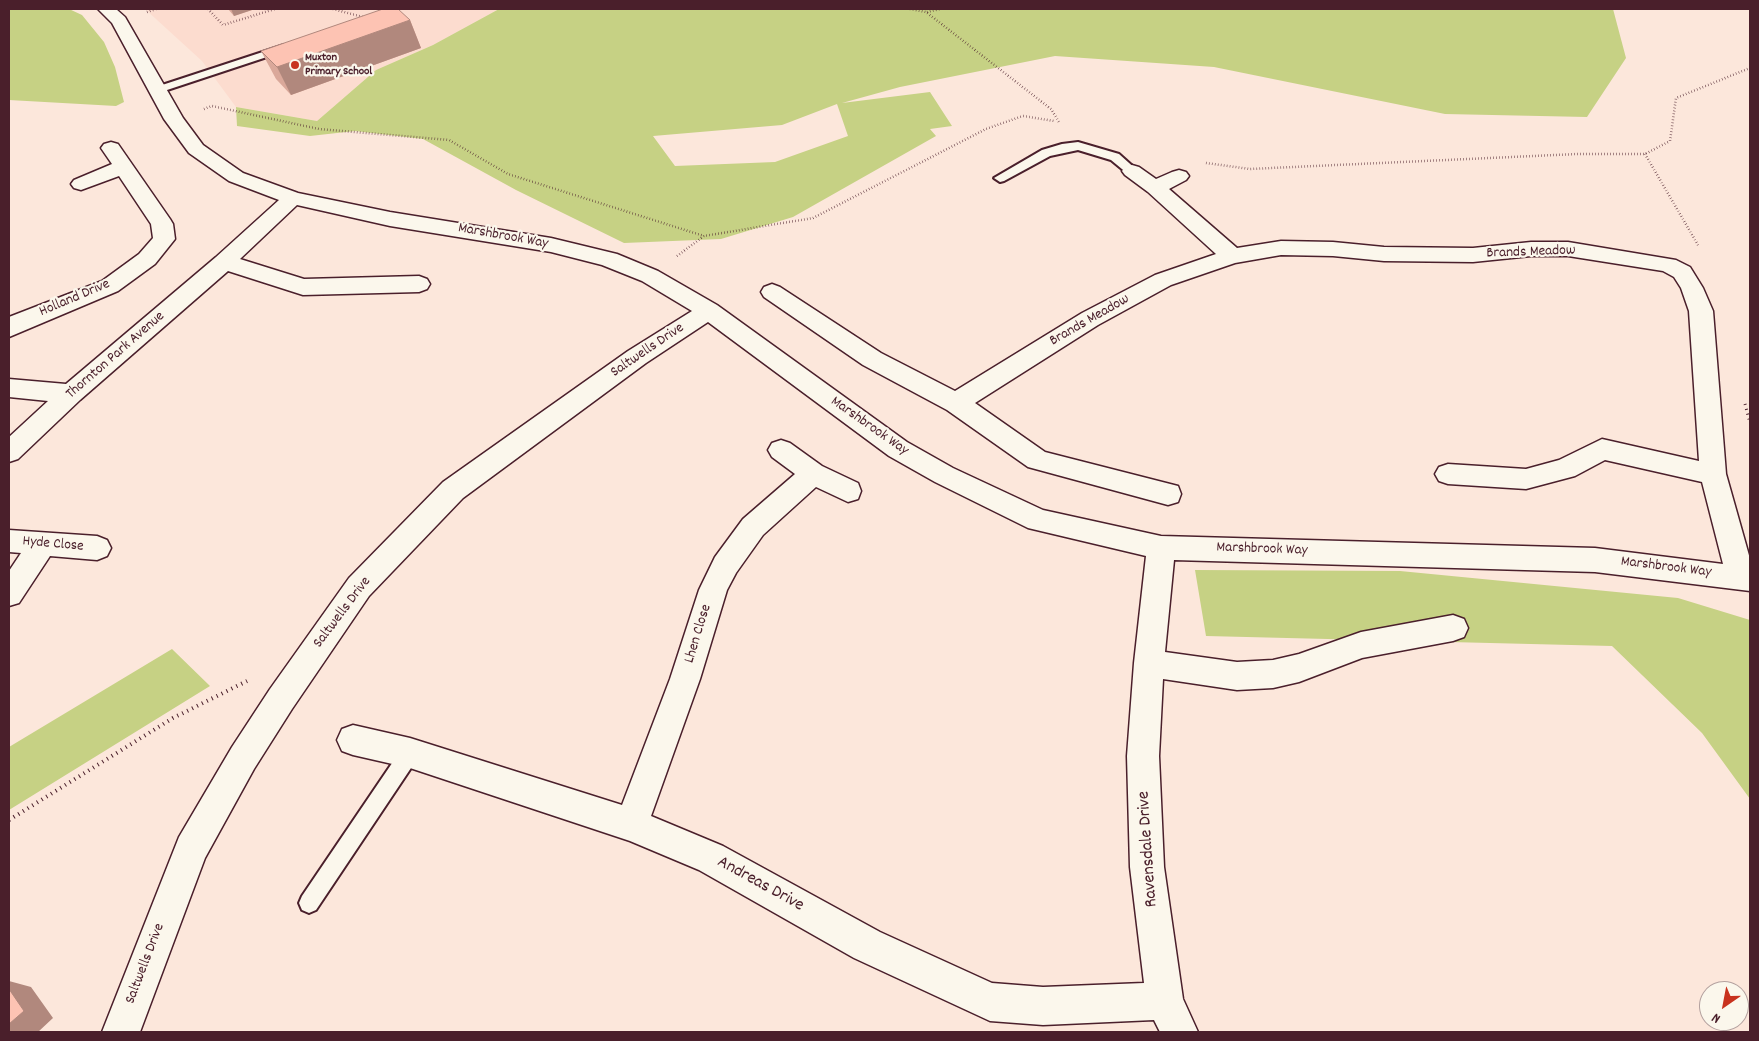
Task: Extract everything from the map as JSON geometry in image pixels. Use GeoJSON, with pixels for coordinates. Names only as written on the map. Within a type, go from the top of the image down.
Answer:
{"type":"FeatureCollection","features":[{"type":"Feature","properties":{"kind":"street","name":"Marshbrook Way"},"geometry":{"type":"LineString","coordinates":[[107,9],[119,21],[174,119],[196,149],[236,177],[293,198],[390,219],[551,245],[609,259],[650,276],[709,312],[898,449],[944,475],[1038,520],[1161,548],[1595,560],[1746,578]]}},
{"type":"Feature","properties":{"kind":"street","name":"Holland Drive"},"geometry":{"type":"LineString","coordinates":[[9,329],[16,323],[110,286],[147,259],[164,239],[162,224],[111,148]]}},
{"type":"Feature","properties":{"kind":"street"},"geometry":{"type":"LineString","coordinates":[[81,184],[124,167]]}},
{"type":"Feature","properties":{"kind":"street"},"geometry":{"type":"LineString","coordinates":[[1132,171],[1232,256]]}},
{"type":"Feature","properties":{"kind":"street"},"geometry":{"type":"LineString","coordinates":[[1154,188],[1179,176]]}},
{"type":"Feature","properties":{"kind":"street","name":"Thornton Park Avenue"},"geometry":{"type":"LineString","coordinates":[[9,452],[71,394],[224,262],[293,198]]}},
{"type":"Feature","properties":{"kind":"street","name":"Brands Meadow"},"geometry":{"type":"LineString","coordinates":[[956,403],[1090,319],[1163,280],[1232,256],[1281,248],[1334,249],[1384,254],[1473,255],[1531,249],[1568,249],[1668,265],[1682,272],[1692,288],[1701,311],[1713,474],[1746,578]]}},
{"type":"Feature","properties":{"kind":"street"},"geometry":{"type":"LineString","coordinates":[[224,262],[303,287],[419,284]]}},
{"type":"Feature","properties":{"kind":"street"},"geometry":{"type":"LineString","coordinates":[[772,292],[872,359],[956,403],[1037,460],[1168,494]]}},
{"type":"Feature","properties":{"kind":"street","name":"Saltwells Drive"},"geometry":{"type":"LineString","coordinates":[[121,1032],[191,849],[243,758],[281,699],[359,587],[453,490],[637,357],[709,312]]}},
{"type":"Feature","properties":{"kind":"street"},"geometry":{"type":"LineString","coordinates":[[9,388],[71,394]]}},
{"type":"Feature","properties":{"kind":"street"},"geometry":{"type":"LineString","coordinates":[[1448,474],[1526,479],[1566,469],[1602,449],[1713,474]]}},
{"type":"Feature","properties":{"kind":"street"},"geometry":{"type":"LineString","coordinates":[[781,450],[813,473],[848,491]]}},
{"type":"Feature","properties":{"kind":"street","name":"Lhen Close"},"geometry":{"type":"LineString","coordinates":[[631,825],[685,679],[713,590],[725,565],[753,528],[813,473]]}},
{"type":"Feature","properties":{"kind":"street","name":"Hyde Close"},"geometry":{"type":"LineString","coordinates":[[9,541],[97,548]]}},
{"type":"Feature","properties":{"kind":"street"},"geometry":{"type":"LineString","coordinates":[[9,594],[43,544]]}},
{"type":"Feature","properties":{"kind":"street","name":"Ravensdale Drive"},"geometry":{"type":"LineString","coordinates":[[1161,548],[1149,663],[1143,756],[1147,867],[1165,1001],[1179,1032]]}},
{"type":"Feature","properties":{"kind":"street"},"geometry":{"type":"LineString","coordinates":[[1149,663],[1237,676],[1273,674],[1299,668],[1361,645],[1453,628]]}},
{"type":"Feature","properties":{"kind":"street","name":"Andreas Drive"},"geometry":{"type":"LineString","coordinates":[[353,740],[410,753],[631,825],[711,858],[867,945],[990,1002],[1043,1006],[1165,1001]]}},
{"type":"Feature","properties":{"kind":"lane"},"geometry":{"type":"LineString","coordinates":[[157,90],[291,46]]}},
{"type":"Feature","properties":{"kind":"lane"},"geometry":{"type":"LineString","coordinates":[[1000,178],[1046,153],[1078,146],[1115,157],[1132,171]]}},
{"type":"Feature","properties":{"kind":"lane"},"geometry":{"type":"LineString","coordinates":[[308,903],[410,753]]}},
{"type":"Feature","properties":{"kind":"path"},"geometry":{"type":"LineString","coordinates":[[208,9],[223,25],[275,9]]}},
{"type":"Feature","properties":{"kind":"path"},"geometry":{"type":"LineString","coordinates":[[910,9],[926,12],[940,9]]}},
{"type":"Feature","properties":{"kind":"path"},"geometry":{"type":"LineString","coordinates":[[926,12],[1051,110],[1059,122]]}},
{"type":"Feature","properties":{"kind":"path"},"geometry":{"type":"LineString","coordinates":[[198,110],[212,106],[319,129],[449,140],[508,174],[704,236]]}},
{"type":"Feature","properties":{"kind":"path"},"geometry":{"type":"LineString","coordinates":[[1645,154],[1699,248]]}},
{"type":"Feature","properties":{"kind":"path"},"geometry":{"type":"LineString","coordinates":[[9,820],[173,718],[249,680],[253,682]]}},
{"type":"Feature","properties":{"kind":"shaded area","name":"Muxton Primary School"},"geometry":{"type":"Polygon","coordinates":[[[145,9],[499,9],[433,45],[376,70],[317,121],[236,107],[202,61],[145,9]]]}},
{"type":"Feature","properties":{"kind":"green space"},"geometry":{"type":"Polygon","coordinates":[[[9,9],[69,9],[82,15],[104,42],[115,67],[124,102],[116,106],[9,100],[9,9]]]}},
{"type":"Feature","properties":{"kind":"green space"},"geometry":{"type":"Polygon","coordinates":[[[499,9],[1613,9],[1626,58],[1587,117],[1445,114],[1214,67],[1055,56],[900,87],[842,103],[930,92],[952,126],[930,129],[936,136],[793,217],[721,239],[624,243],[516,190],[423,139],[355,131],[310,136],[237,126],[236,107],[317,121],[376,70],[433,45],[499,9]],[[837,104],[782,125],[653,136],[675,166],[775,162],[848,136],[837,104]]]}},
{"type":"Feature","properties":{"kind":"green space"},"geometry":{"type":"Polygon","coordinates":[[[1195,570],[1400,571],[1678,598],[1750,620],[1750,799],[1702,733],[1612,646],[1206,636],[1195,570]]]}},
{"type":"Feature","properties":{"kind":"green space"},"geometry":{"type":"Polygon","coordinates":[[[172,649],[210,686],[9,810],[9,747],[172,649]]]}},
{"type":"Feature","properties":{"kind":"building"},"geometry":{"type":"Polygon","coordinates":[[[383,9],[398,9],[410,20],[277,67],[261,51],[383,9]]]}},
{"type":"Feature","properties":{"kind":"building"},"geometry":{"type":"Polygon","coordinates":[[[9,989],[24,1011],[9,1024],[9,989]]]}},
{"type":"Feature","properties":{"kind":"place","name":"Muxton Primary School"},"geometry":{"type":"Point","coordinates":[295,65]}}]}
